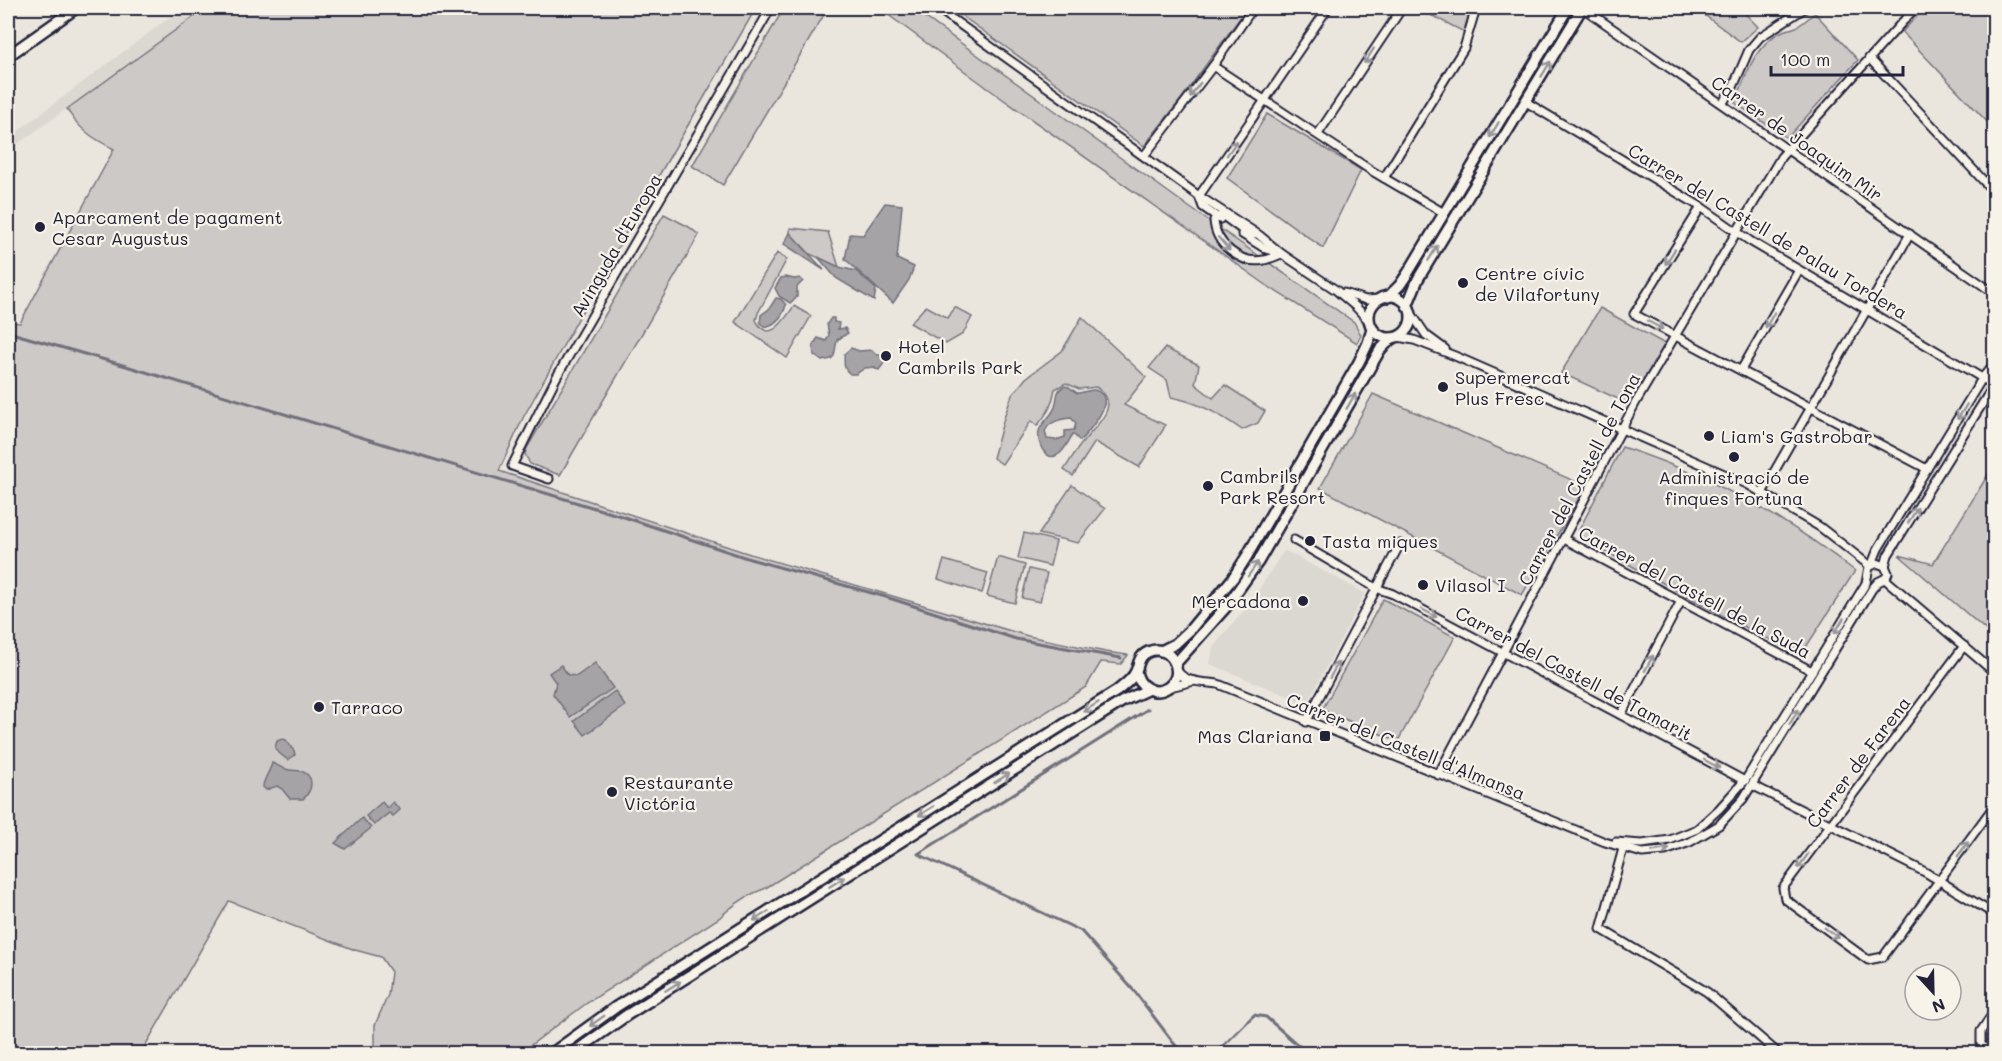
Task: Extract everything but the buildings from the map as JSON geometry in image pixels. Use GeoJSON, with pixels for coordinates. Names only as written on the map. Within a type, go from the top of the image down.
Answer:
{"type":"FeatureCollection","features":[{"type":"Feature","properties":{"kind":"street"},"geometry":{"type":"LineString","coordinates":[[8,56],[71,8]]}},
{"type":"Feature","properties":{"kind":"street","name":"Avinguda d'Europa"},"geometry":{"type":"LineString","coordinates":[[549,478],[512,466],[556,378],[771,8]]}},
{"type":"Feature","properties":{"kind":"street"},"geometry":{"type":"LineString","coordinates":[[937,8],[1199,196],[1260,235],[1282,254],[1336,290],[1356,307],[1381,336],[1414,340],[1455,356],[1748,484],[1820,527],[1871,565]]}},
{"type":"Feature","properties":{"kind":"street"},"geometry":{"type":"LineString","coordinates":[[1144,156],[1213,66],[1253,8]]}},
{"type":"Feature","properties":{"kind":"street"},"geometry":{"type":"LineString","coordinates":[[1199,196],[1328,8]]}},
{"type":"Feature","properties":{"kind":"street"},"geometry":{"type":"LineString","coordinates":[[1318,134],[1402,8]]}},
{"type":"Feature","properties":{"kind":"street"},"geometry":{"type":"LineString","coordinates":[[1384,178],[1464,48],[1476,8]]}},
{"type":"Feature","properties":{"kind":"street"},"geometry":{"type":"LineString","coordinates":[[1161,651],[1175,644],[1190,630],[1217,599],[1247,556],[1359,362],[1368,343],[1371,308],[1400,285],[1568,8]]}},
{"type":"Feature","properties":{"kind":"street"},"geometry":{"type":"LineString","coordinates":[[1136,671],[1141,684],[1149,689],[1158,691],[1167,688],[1173,682],[1176,666],[1226,607],[1258,562],[1380,350],[1408,327],[1409,309],[1418,279],[1582,8]]}},
{"type":"Feature","properties":{"kind":"street","name":"Carrer de Joaquim Mir"},"geometry":{"type":"LineString","coordinates":[[1582,8],[1994,292]]}},
{"type":"Feature","properties":{"kind":"street"},"geometry":{"type":"LineString","coordinates":[[1722,104],[1733,87],[1749,50],[1760,37],[1805,8]]}},
{"type":"Feature","properties":{"kind":"street","name":"Carrer del Castell de Tona"},"geometry":{"type":"LineString","coordinates":[[1438,775],[1622,429],[1781,157],[1914,8]]}},
{"type":"Feature","properties":{"kind":"street"},"geometry":{"type":"LineString","coordinates":[[1869,58],[1995,192]]}},
{"type":"Feature","properties":{"kind":"street"},"geometry":{"type":"LineString","coordinates":[[1213,66],[1384,178],[1444,213]]}},
{"type":"Feature","properties":{"kind":"street","name":"Carrer del Castell de Palau Tordera"},"geometry":{"type":"LineString","coordinates":[[1526,102],[1701,207],[1737,233],[1866,311],[1995,385]]}},
{"type":"Feature","properties":{"kind":"street"},"geometry":{"type":"LineString","coordinates":[[1199,196],[1203,207],[1218,218],[1266,249],[1282,254]]}},
{"type":"Feature","properties":{"kind":"street"},"geometry":{"type":"LineString","coordinates":[[1701,207],[1634,314],[1927,469]]}},
{"type":"Feature","properties":{"kind":"street"},"geometry":{"type":"LineString","coordinates":[[1260,235],[1245,232],[1222,216],[1214,220],[1214,229],[1220,242],[1239,256],[1262,261],[1282,254]]}},
{"type":"Feature","properties":{"kind":"street"},"geometry":{"type":"LineString","coordinates":[[1762,492],[1910,234]]}},
{"type":"Feature","properties":{"kind":"street"},"geometry":{"type":"LineString","coordinates":[[1741,370],[1799,270]]}},
{"type":"Feature","properties":{"kind":"street"},"geometry":{"type":"LineString","coordinates":[[1336,290],[1356,298],[1397,298],[1409,309],[1426,336],[1455,356]]}},
{"type":"Feature","properties":{"kind":"street"},"geometry":{"type":"LineString","coordinates":[[1995,364],[1983,377],[1878,549],[1868,575],[1871,580],[1882,581],[1995,672]]}},
{"type":"Feature","properties":{"kind":"street"},"geometry":{"type":"LineString","coordinates":[[1882,581],[1888,573],[1885,566],[1888,555],[1995,385]]}},
{"type":"Feature","properties":{"kind":"street","name":"Carrer del Castell de la Suda"},"geometry":{"type":"LineString","coordinates":[[1564,538],[1812,671]]}},
{"type":"Feature","properties":{"kind":"street","name":"Carrer del Castell de Tamarit"},"geometry":{"type":"LineString","coordinates":[[1294,540],[1376,588],[1393,594],[1745,781]]}},
{"type":"Feature","properties":{"kind":"street"},"geometry":{"type":"LineString","coordinates":[[1306,722],[1400,544]]}},
{"type":"Feature","properties":{"kind":"street"},"geometry":{"type":"LineString","coordinates":[[1871,565],[1879,563],[1885,566]]}},
{"type":"Feature","properties":{"kind":"street","name":"Carrer del Castell d'Almansa"},"geometry":{"type":"LineString","coordinates":[[1176,666],[1180,675],[1196,681],[1218,684],[1306,722],[1605,842],[1624,845],[1642,844],[1670,840],[1697,830],[1745,781],[1866,583],[1868,575]]}},
{"type":"Feature","properties":{"kind":"street","name":"Carrer del Castell d'Almansa"},"geometry":{"type":"LineString","coordinates":[[1624,845],[1642,853],[1665,851],[1690,842],[1719,825],[1743,799],[1882,581]]}},
{"type":"Feature","properties":{"kind":"street"},"geometry":{"type":"LineString","coordinates":[[1621,715],[1681,601]]}},
{"type":"Feature","properties":{"kind":"street","name":"Carrer de Farena"},"geometry":{"type":"LineString","coordinates":[[1939,880],[1883,957],[1868,960],[1785,898],[1783,888],[1964,646]]}},
{"type":"Feature","properties":{"kind":"street"},"geometry":{"type":"LineString","coordinates":[[551,1053],[616,1007],[1117,691],[1136,671],[1138,662],[1144,655],[1152,651],[1161,651],[1170,655],[1176,666]]}},
{"type":"Feature","properties":{"kind":"street","name":"Carrer del Castell d'Almansa"},"geometry":{"type":"LineString","coordinates":[[1167,688],[1196,681]]}},
{"type":"Feature","properties":{"kind":"street"},"geometry":{"type":"LineString","coordinates":[[572,1053],[627,1015],[1123,700],[1149,689]]}},
{"type":"Feature","properties":{"kind":"street"},"geometry":{"type":"LineString","coordinates":[[1752,785],[1939,880],[1995,914]]}},
{"type":"Feature","properties":{"kind":"street"},"geometry":{"type":"LineString","coordinates":[[1939,880],[1995,806]]}},
{"type":"Feature","properties":{"kind":"street"},"geometry":{"type":"LineString","coordinates":[[1624,845],[1601,930],[1707,992],[1779,1053]]}},
{"type":"Feature","properties":{"kind":"street"},"geometry":{"type":"LineString","coordinates":[[1994,1053],[1981,1045],[1981,1032],[1995,1012]]}},
{"type":"Feature","properties":{"kind":"shaded area"},"geometry":{"type":"Polygon","coordinates":[[[182,8],[206,8],[8,151],[8,138],[182,8]]]}},
{"type":"Feature","properties":{"kind":"shaded area"},"geometry":{"type":"Polygon","coordinates":[[[206,8],[756,8],[636,215],[523,418],[499,471],[750,554],[1028,636],[1128,655],[1121,664],[1101,662],[1086,687],[764,889],[740,901],[719,918],[587,1003],[520,1053],[375,1053],[375,1025],[388,995],[391,972],[381,957],[355,950],[229,901],[141,1053],[8,1054],[8,322],[20,323],[114,149],[87,133],[67,109],[206,8]]]}},
{"type":"Feature","properties":{"kind":"shaded area"},"geometry":{"type":"Polygon","coordinates":[[[784,8],[828,8],[723,185],[692,166],[784,8]]]}},
{"type":"Feature","properties":{"kind":"shaded area"},"geometry":{"type":"Polygon","coordinates":[[[879,8],[912,8],[1203,217],[1354,322],[1361,335],[1357,343],[1272,289],[997,95],[879,8]]]}},
{"type":"Feature","properties":{"kind":"shaded area"},"geometry":{"type":"Polygon","coordinates":[[[951,8],[1247,8],[1144,146],[951,8]]]}},
{"type":"Feature","properties":{"kind":"shaded area"},"geometry":{"type":"Polygon","coordinates":[[[1417,8],[1470,8],[1464,32],[1417,8]]]}},
{"type":"Feature","properties":{"kind":"shaded area"},"geometry":{"type":"Polygon","coordinates":[[[1695,8],[1740,8],[1758,27],[1741,42],[1695,8]]]}},
{"type":"Feature","properties":{"kind":"shaded area"},"geometry":{"type":"Polygon","coordinates":[[[1925,8],[1994,8],[1994,129],[1902,32],[1925,8]]]}},
{"type":"Feature","properties":{"kind":"shaded area"},"geometry":{"type":"Polygon","coordinates":[[[1815,13],[1858,60],[1787,138],[1735,103],[1752,62],[1765,44],[1783,31],[1799,26],[1815,13]]]}},
{"type":"Feature","properties":{"kind":"shaded area"},"geometry":{"type":"Polygon","coordinates":[[[1267,114],[1361,170],[1323,248],[1227,178],[1267,114]]]}},
{"type":"Feature","properties":{"kind":"shaded area"},"geometry":{"type":"Polygon","coordinates":[[[885,203],[902,205],[897,259],[914,267],[909,280],[893,303],[845,259],[850,234],[863,235],[885,203]]]}},
{"type":"Feature","properties":{"kind":"shaded area"},"geometry":{"type":"Polygon","coordinates":[[[664,214],[699,235],[560,475],[530,464],[525,454],[527,448],[664,214]]]}},
{"type":"Feature","properties":{"kind":"shaded area"},"geometry":{"type":"Polygon","coordinates":[[[790,228],[828,232],[839,267],[810,254],[790,233],[790,228]]]}},
{"type":"Feature","properties":{"kind":"shaded area"},"geometry":{"type":"Polygon","coordinates":[[[790,233],[824,270],[784,244],[790,233]]]}},
{"type":"Feature","properties":{"kind":"shaded area"},"geometry":{"type":"Polygon","coordinates":[[[777,253],[787,259],[756,320],[766,331],[776,328],[794,306],[811,316],[787,358],[735,322],[777,253]]]}},
{"type":"Feature","properties":{"kind":"shaded area"},"geometry":{"type":"Polygon","coordinates":[[[818,257],[839,267],[856,271],[876,289],[874,301],[836,278],[818,257]]]}},
{"type":"Feature","properties":{"kind":"shaded area"},"geometry":{"type":"Polygon","coordinates":[[[781,278],[800,278],[803,281],[797,287],[797,297],[790,303],[779,296],[775,288],[781,278]]]}},
{"type":"Feature","properties":{"kind":"shaded area"},"geometry":{"type":"Polygon","coordinates":[[[776,298],[781,299],[786,305],[785,309],[776,322],[765,327],[760,323],[761,315],[769,309],[776,298]]]}},
{"type":"Feature","properties":{"kind":"shaded area"},"geometry":{"type":"Polygon","coordinates":[[[926,306],[948,318],[955,307],[972,317],[963,334],[946,344],[910,323],[926,306]]]}},
{"type":"Feature","properties":{"kind":"shaded area"},"geometry":{"type":"Polygon","coordinates":[[[1600,308],[1665,344],[1629,404],[1561,373],[1600,308]]]}},
{"type":"Feature","properties":{"kind":"shaded area"},"geometry":{"type":"Polygon","coordinates":[[[1082,317],[1146,377],[1124,405],[1165,425],[1163,430],[1139,467],[1095,442],[1073,476],[1064,470],[1078,448],[1100,422],[1107,408],[1107,401],[1104,394],[1096,387],[1079,389],[1066,383],[1055,389],[1051,405],[1044,417],[1037,426],[1031,421],[1002,464],[993,458],[1012,395],[1026,378],[1062,351],[1082,317]]]}},
{"type":"Feature","properties":{"kind":"shaded area"},"geometry":{"type":"Polygon","coordinates":[[[831,318],[834,318],[834,322],[839,323],[838,329],[845,328],[848,333],[837,340],[834,356],[822,361],[814,355],[813,345],[818,338],[826,341],[829,335],[827,324],[831,318]]]}},
{"type":"Feature","properties":{"kind":"shaded area"},"geometry":{"type":"Polygon","coordinates":[[[851,348],[859,351],[872,350],[882,356],[884,363],[879,370],[875,367],[865,368],[856,374],[850,374],[845,367],[844,354],[851,348]]]}},
{"type":"Feature","properties":{"kind":"shaded area"},"geometry":{"type":"Polygon","coordinates":[[[1165,348],[1199,365],[1195,384],[1213,398],[1225,385],[1265,411],[1258,423],[1242,430],[1208,409],[1171,397],[1167,380],[1149,368],[1165,348]]]}},
{"type":"Feature","properties":{"kind":"shaded area"},"geometry":{"type":"Polygon","coordinates":[[[1069,387],[1077,393],[1095,390],[1102,394],[1103,407],[1095,423],[1080,441],[1073,434],[1061,452],[1050,456],[1043,450],[1038,436],[1042,425],[1054,410],[1061,388],[1069,387]],[[1071,418],[1053,423],[1045,431],[1047,439],[1056,440],[1065,437],[1065,431],[1074,430],[1076,423],[1071,418]]]}},
{"type":"Feature","properties":{"kind":"shaded area"},"geometry":{"type":"Polygon","coordinates":[[[1373,394],[1579,483],[1583,491],[1522,595],[1320,488],[1373,394]]]}},
{"type":"Feature","properties":{"kind":"shaded area"},"geometry":{"type":"Polygon","coordinates":[[[1622,447],[1684,470],[1744,499],[1829,551],[1855,571],[1801,655],[1725,617],[1579,537],[1579,530],[1622,447]]]}},
{"type":"Feature","properties":{"kind":"shaded area"},"geometry":{"type":"Polygon","coordinates":[[[1994,465],[1994,637],[1899,555],[1933,564],[1994,465]]]}},
{"type":"Feature","properties":{"kind":"shaded area"},"geometry":{"type":"Polygon","coordinates":[[[1072,485],[1105,509],[1078,543],[1039,534],[1072,485]]]}},
{"type":"Feature","properties":{"kind":"shaded area"},"geometry":{"type":"Polygon","coordinates":[[[1024,533],[1056,541],[1050,566],[1018,558],[1024,533]]]}},
{"type":"Feature","properties":{"kind":"shaded area","name":"Mercadona"},"geometry":{"type":"Polygon","coordinates":[[[1284,550],[1365,593],[1307,704],[1210,664],[1213,647],[1251,602],[1284,550]]]}},
{"type":"Feature","properties":{"kind":"shaded area"},"geometry":{"type":"Polygon","coordinates":[[[998,557],[1025,565],[1015,603],[987,596],[998,557]]]}},
{"type":"Feature","properties":{"kind":"shaded area"},"geometry":{"type":"Polygon","coordinates":[[[944,560],[988,573],[982,593],[938,579],[944,560]]]}},
{"type":"Feature","properties":{"kind":"shaded area"},"geometry":{"type":"Polygon","coordinates":[[[1029,569],[1047,573],[1040,602],[1022,598],[1029,569]]]}},
{"type":"Feature","properties":{"kind":"shaded area"},"geometry":{"type":"Polygon","coordinates":[[[1383,599],[1455,637],[1398,741],[1322,710],[1383,599]]]}},
{"type":"Feature","properties":{"kind":"shaded area"},"geometry":{"type":"Polygon","coordinates":[[[595,663],[613,688],[570,717],[553,694],[556,683],[549,673],[561,665],[568,675],[577,676],[595,663]]]}},
{"type":"Feature","properties":{"kind":"shaded area"},"geometry":{"type":"Polygon","coordinates":[[[615,691],[625,706],[585,735],[574,721],[615,691]]]}},
{"type":"Feature","properties":{"kind":"shaded area"},"geometry":{"type":"Polygon","coordinates":[[[286,740],[294,751],[295,755],[288,760],[275,748],[277,741],[286,740]]]}},
{"type":"Feature","properties":{"kind":"shaded area"},"geometry":{"type":"Polygon","coordinates":[[[272,763],[288,770],[301,771],[309,776],[311,784],[309,792],[303,799],[290,799],[277,786],[266,790],[263,787],[272,763]]]}},
{"type":"Feature","properties":{"kind":"shaded area"},"geometry":{"type":"Polygon","coordinates":[[[382,802],[387,808],[393,802],[400,810],[393,816],[389,813],[374,825],[366,816],[382,802]]]}},
{"type":"Feature","properties":{"kind":"shaded area"},"geometry":{"type":"Polygon","coordinates":[[[362,818],[371,828],[345,849],[335,843],[362,818]]]}},
{"type":"Feature","properties":{"kind":"waterway"},"geometry":{"type":"LineString","coordinates":[[8,332],[621,516],[750,559],[886,597],[1016,639],[1121,658]]}},
{"type":"Feature","properties":{"kind":"waterway"},"geometry":{"type":"LineString","coordinates":[[1148,709],[918,854],[1081,931],[1135,992],[1182,1054]]}},
{"type":"Feature","properties":{"kind":"waterway"},"geometry":{"type":"LineString","coordinates":[[1215,1054],[1254,1015],[1266,1017],[1308,1054]]}},
{"type":"Feature","properties":{"kind":"place","name":"Aparcament de pagament Cesar Augustus"},"geometry":{"type":"Point","coordinates":[40,227]}},
{"type":"Feature","properties":{"kind":"place","name":"Centre cívic de Vilafortuny"},"geometry":{"type":"Point","coordinates":[1463,283]}},
{"type":"Feature","properties":{"kind":"place","name":"Hotel Cambrils Park"},"geometry":{"type":"Point","coordinates":[886,356]}},
{"type":"Feature","properties":{"kind":"place","name":"Supermercat Plus Fresc"},"geometry":{"type":"Point","coordinates":[1443,387]}},
{"type":"Feature","properties":{"kind":"place","name":"Liam's Gastrobar"},"geometry":{"type":"Point","coordinates":[1709,436]}},
{"type":"Feature","properties":{"kind":"place","name":"Administració de finques Fortuna"},"geometry":{"type":"Point","coordinates":[1734,457]}},
{"type":"Feature","properties":{"kind":"place","name":"Cambrils Park Resort"},"geometry":{"type":"Point","coordinates":[1208,486]}},
{"type":"Feature","properties":{"kind":"place","name":"Tasta miques"},"geometry":{"type":"Point","coordinates":[1310,541]}},
{"type":"Feature","properties":{"kind":"place","name":"Vilasol I"},"geometry":{"type":"Point","coordinates":[1423,585]}},
{"type":"Feature","properties":{"kind":"place","name":"Mercadona"},"geometry":{"type":"Point","coordinates":[1303,601]}},
{"type":"Feature","properties":{"kind":"place","name":"Tarraco"},"geometry":{"type":"Point","coordinates":[319,707]}},
{"type":"Feature","properties":{"kind":"place","name":"Mas Clariana"},"geometry":{"type":"Point","coordinates":[1325,736]}},
{"type":"Feature","properties":{"kind":"place","name":"Restaurante Victória"},"geometry":{"type":"Point","coordinates":[612,792]}}]}
